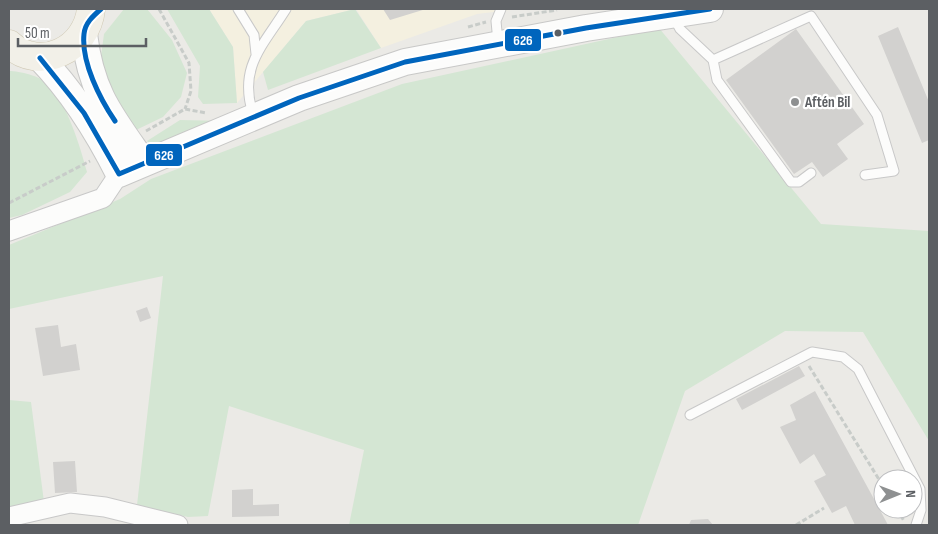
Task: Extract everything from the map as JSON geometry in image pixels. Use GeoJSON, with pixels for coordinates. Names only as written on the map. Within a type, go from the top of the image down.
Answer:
{"type":"FeatureCollection","features":[{"type":"Feature","properties":{"kind":"main road"},"geometry":{"type":"LineString","coordinates":[[19,52],[60,53],[74,46],[92,18]]}},
{"type":"Feature","properties":{"kind":"street"},"geometry":{"type":"LineString","coordinates":[[9,231],[103,198],[119,174],[144,163],[299,98],[405,62],[671,12],[710,9]]}},
{"type":"Feature","properties":{"kind":"street"},"geometry":{"type":"LineString","coordinates":[[92,18],[87,62],[100,98],[144,163]]}},
{"type":"Feature","properties":{"kind":"street"},"geometry":{"type":"LineString","coordinates":[[19,52],[61,80],[108,152],[119,174]]}},
{"type":"Feature","properties":{"kind":"street"},"geometry":{"type":"LineString","coordinates":[[9,517],[70,503],[105,507],[178,525]]}},
{"type":"Feature","properties":{"kind":"lane"},"geometry":{"type":"LineString","coordinates":[[238,9],[254,35],[256,54]]}},
{"type":"Feature","properties":{"kind":"lane"},"geometry":{"type":"LineString","coordinates":[[254,117],[249,103],[248,76],[256,54],[286,9]]}},
{"type":"Feature","properties":{"kind":"lane"},"geometry":{"type":"LineString","coordinates":[[498,44],[496,21],[501,9]]}},
{"type":"Feature","properties":{"kind":"lane"},"geometry":{"type":"LineString","coordinates":[[671,12],[680,29],[714,60],[717,80],[791,182],[799,182],[812,173]]}},
{"type":"Feature","properties":{"kind":"lane"},"geometry":{"type":"LineString","coordinates":[[714,60],[811,16],[877,115],[894,171],[865,175]]}},
{"type":"Feature","properties":{"kind":"lane"},"geometry":{"type":"LineString","coordinates":[[690,415],[812,352],[843,357],[858,369],[920,489],[920,510],[916,525]]}},
{"type":"Feature","properties":{"kind":"path"},"geometry":{"type":"LineString","coordinates":[[159,9],[189,63],[191,91],[184,109]]}},
{"type":"Feature","properties":{"kind":"path"},"geometry":{"type":"LineString","coordinates":[[803,356],[873,470]]}},
{"type":"Feature","properties":{"kind":"path"},"geometry":{"type":"LineString","coordinates":[[796,525],[824,508]]}},
{"type":"Feature","properties":{"kind":"shaded area"},"geometry":{"type":"Polygon","coordinates":[[[209,9],[355,9],[306,21],[237,103],[233,47],[209,9]]]}},
{"type":"Feature","properties":{"kind":"shaded area"},"geometry":{"type":"Polygon","coordinates":[[[356,9],[518,9],[477,14],[381,48],[356,9]]]}},
{"type":"Feature","properties":{"kind":"green space"},"geometry":{"type":"Polygon","coordinates":[[[124,9],[147,9],[172,40],[187,73],[181,97],[163,117],[136,130],[115,105],[100,64],[104,34],[124,9]]]}},
{"type":"Feature","properties":{"kind":"green space"},"geometry":{"type":"Polygon","coordinates":[[[167,9],[209,9],[233,47],[237,103],[203,104],[198,97],[200,66],[167,9]]]}},
{"type":"Feature","properties":{"kind":"green space"},"geometry":{"type":"Polygon","coordinates":[[[355,9],[381,48],[268,90],[263,72],[306,21],[355,9]]]}},
{"type":"Feature","properties":{"kind":"green space"},"geometry":{"type":"Polygon","coordinates":[[[659,28],[821,224],[929,231],[929,441],[863,332],[785,331],[685,391],[638,525],[349,525],[364,450],[229,406],[208,516],[188,517],[137,505],[163,276],[9,309],[9,245],[120,199],[151,179],[402,84],[659,28]]]}},
{"type":"Feature","properties":{"kind":"green space"},"geometry":{"type":"Polygon","coordinates":[[[9,71],[35,76],[55,91],[72,125],[87,172],[70,192],[22,215],[9,218],[9,71]]]}},
{"type":"Feature","properties":{"kind":"green space"},"geometry":{"type":"Polygon","coordinates":[[[180,120],[226,121],[155,150],[147,141],[180,120]]]}},
{"type":"Feature","properties":{"kind":"green space"},"geometry":{"type":"Polygon","coordinates":[[[9,400],[31,402],[44,502],[9,510],[9,400]]]}},
{"type":"Feature","properties":{"kind":"building"},"geometry":{"type":"Polygon","coordinates":[[[383,9],[426,9],[390,20],[383,9]]]}},
{"type":"Feature","properties":{"kind":"building"},"geometry":{"type":"Polygon","coordinates":[[[898,27],[929,102],[929,140],[922,143],[878,36],[898,27]]]}},
{"type":"Feature","properties":{"kind":"building","name":"Aftén Bil"},"geometry":{"type":"Polygon","coordinates":[[[796,29],[864,124],[837,144],[848,159],[823,177],[812,162],[794,174],[726,80],[796,29]]]}},
{"type":"Feature","properties":{"kind":"building"},"geometry":{"type":"Polygon","coordinates":[[[147,307],[151,318],[140,322],[136,311],[147,307]]]}},
{"type":"Feature","properties":{"kind":"building"},"geometry":{"type":"Polygon","coordinates":[[[58,325],[61,347],[76,344],[80,370],[43,376],[35,328],[58,325]]]}},
{"type":"Feature","properties":{"kind":"building"},"geometry":{"type":"Polygon","coordinates":[[[799,366],[805,376],[742,410],[736,399],[799,366]]]}},
{"type":"Feature","properties":{"kind":"building"},"geometry":{"type":"Polygon","coordinates":[[[815,391],[873,497],[873,519],[885,519],[888,525],[855,525],[846,506],[832,513],[814,481],[826,475],[814,454],[800,464],[780,427],[796,420],[790,405],[815,391]]]}},
{"type":"Feature","properties":{"kind":"building"},"geometry":{"type":"Polygon","coordinates":[[[75,461],[77,492],[55,493],[53,462],[75,461]]]}},
{"type":"Feature","properties":{"kind":"building"},"geometry":{"type":"Polygon","coordinates":[[[253,489],[253,505],[279,504],[279,516],[232,517],[232,490],[253,489]]]}},
{"type":"Feature","properties":{"kind":"building"},"geometry":{"type":"Polygon","coordinates":[[[708,519],[713,525],[689,525],[691,520],[708,519]]]}},
{"type":"Feature","properties":{"kind":"transit line","name":"626"},"geometry":{"type":"LineString","coordinates":[[101,9],[86,26],[84,34],[85,56],[103,102],[115,121]]}},
{"type":"Feature","properties":{"kind":"transit line","name":"626"},"geometry":{"type":"LineString","coordinates":[[40,58],[84,113],[119,174],[299,98],[405,62],[586,28],[710,9]]}},
{"type":"Feature","properties":{"kind":"place","name":"Aftén Bil"},"geometry":{"type":"Point","coordinates":[795,102]}}]}
